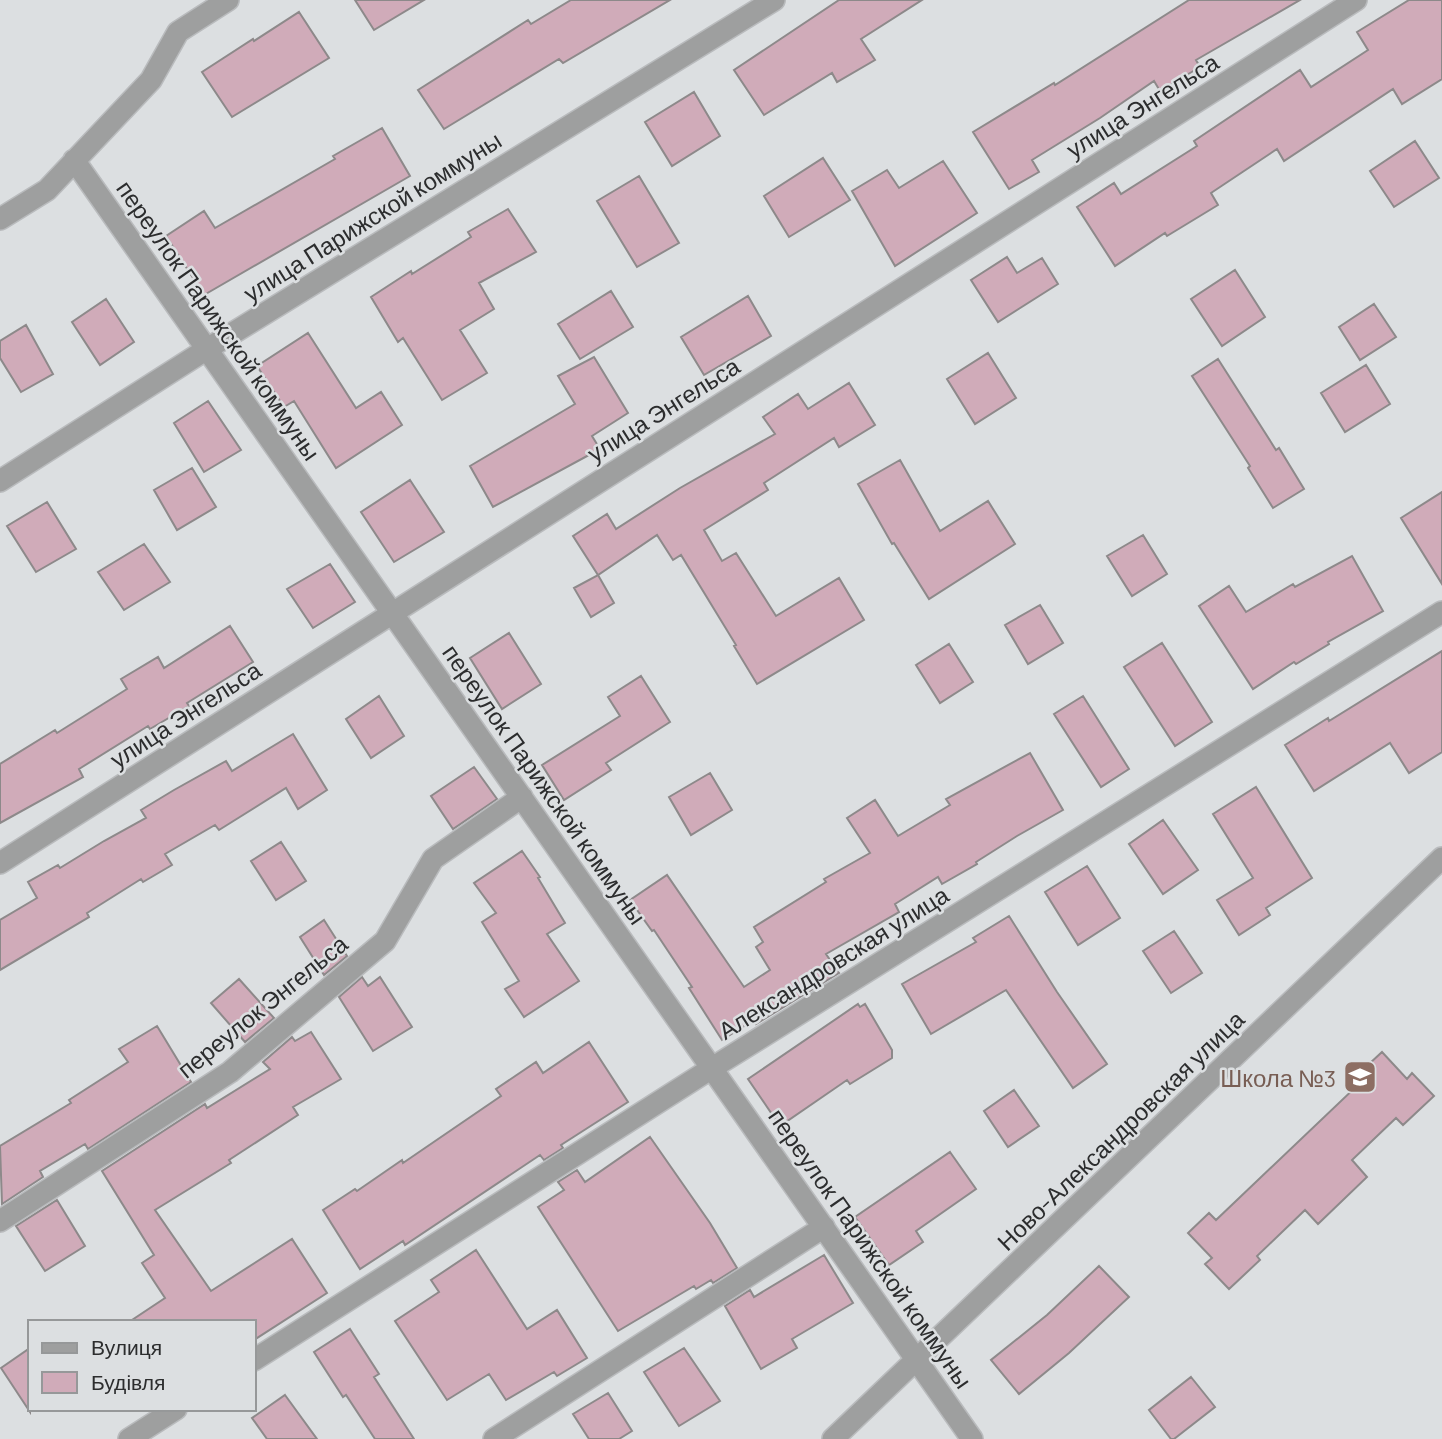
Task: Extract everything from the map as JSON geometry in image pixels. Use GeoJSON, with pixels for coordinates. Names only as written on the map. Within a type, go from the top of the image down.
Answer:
{"type":"FeatureCollection","features":[{"type":"Feature","properties":{"kind":"street"},"geometry":{"type":"LineString","coordinates":[[0,219],[47,190],[151,80],[177,32],[228,0]]}},
{"type":"Feature","properties":{"kind":"street","name":"улица Парижской коммуны"},"geometry":{"type":"LineString","coordinates":[[0,481],[207,349],[774,0]]}},
{"type":"Feature","properties":{"kind":"street","name":"улица Энгельса"},"geometry":{"type":"LineString","coordinates":[[0,863],[1356,0]]}},
{"type":"Feature","properties":{"kind":"street","name":"переулок Парижской коммуны"},"geometry":{"type":"LineString","coordinates":[[74,160],[972,1439]]}},
{"type":"Feature","properties":{"kind":"street","name":"Александровская улица"},"geometry":{"type":"LineString","coordinates":[[256,1359],[712,1068],[1442,612]]}},
{"type":"Feature","properties":{"kind":"street","name":"переулок Энгельса"},"geometry":{"type":"LineString","coordinates":[[0,1221],[230,1072],[385,940],[433,859],[522,797]]}},
{"type":"Feature","properties":{"kind":"street","name":"Ново-Александровская улица"},"geometry":{"type":"LineString","coordinates":[[833,1439],[1442,858]]}},
{"type":"Feature","properties":{"kind":"street"},"geometry":{"type":"LineString","coordinates":[[494,1439],[824,1227]]}},
{"type":"Feature","properties":{"kind":"street"},"geometry":{"type":"LineString","coordinates":[[129,1439],[173,1411]]}},
{"type":"Feature","properties":{"kind":"building"},"geometry":{"type":"Polygon","coordinates":[[[355,0],[424,0],[374,30],[355,0]]]}},
{"type":"Feature","properties":{"kind":"building"},"geometry":{"type":"Polygon","coordinates":[[[571,0],[670,0],[563,63],[559,59],[444,129],[418,90],[528,20],[531,24],[571,0]]]}},
{"type":"Feature","properties":{"kind":"building"},"geometry":{"type":"Polygon","coordinates":[[[839,0],[922,0],[861,39],[875,60],[837,82],[832,73],[764,115],[734,70],[839,0]]]}},
{"type":"Feature","properties":{"kind":"building"},"geometry":{"type":"Polygon","coordinates":[[[1189,0],[1300,0],[1196,60],[1200,67],[1160,91],[1154,81],[1032,160],[1039,172],[1009,189],[973,132],[1054,83],[1055,85],[1189,0]]]}},
{"type":"Feature","properties":{"kind":"building"},"geometry":{"type":"Polygon","coordinates":[[[1409,0],[1442,0],[1442,79],[1402,104],[1393,89],[1284,161],[1277,149],[1211,193],[1218,205],[1167,236],[1165,233],[1115,266],[1077,207],[1114,183],[1121,194],[1197,146],[1194,141],[1300,70],[1311,87],[1368,50],[1357,32],[1409,0]]]}},
{"type":"Feature","properties":{"kind":"building"},"geometry":{"type":"Polygon","coordinates":[[[299,12],[329,58],[232,117],[202,72],[299,12]]]}},
{"type":"Feature","properties":{"kind":"building"},"geometry":{"type":"Polygon","coordinates":[[[694,92],[720,136],[672,166],[645,122],[694,92]]]}},
{"type":"Feature","properties":{"kind":"building"},"geometry":{"type":"Polygon","coordinates":[[[382,128],[410,176],[204,295],[166,236],[204,211],[215,228],[335,159],[333,156],[382,128]]]}},
{"type":"Feature","properties":{"kind":"building"},"geometry":{"type":"Polygon","coordinates":[[[1415,141],[1439,178],[1394,207],[1370,171],[1415,141]]]}},
{"type":"Feature","properties":{"kind":"building"},"geometry":{"type":"Polygon","coordinates":[[[823,158],[850,200],[789,237],[764,196],[823,158]]]}},
{"type":"Feature","properties":{"kind":"building"},"geometry":{"type":"Polygon","coordinates":[[[943,161],[977,213],[895,266],[852,191],[887,170],[899,188],[943,161]]]}},
{"type":"Feature","properties":{"kind":"building"},"geometry":{"type":"Polygon","coordinates":[[[639,176],[679,243],[637,267],[597,201],[639,176]]]}},
{"type":"Feature","properties":{"kind":"building"},"geometry":{"type":"Polygon","coordinates":[[[508,209],[536,252],[479,283],[494,309],[460,330],[487,373],[442,400],[403,338],[398,342],[371,297],[471,237],[468,232],[508,209]]]}},
{"type":"Feature","properties":{"kind":"building"},"geometry":{"type":"Polygon","coordinates":[[[1007,257],[1017,273],[1042,258],[1058,284],[998,322],[971,280],[1007,257]]]}},
{"type":"Feature","properties":{"kind":"building"},"geometry":{"type":"Polygon","coordinates":[[[1235,270],[1265,317],[1222,346],[1191,299],[1235,270]]]}},
{"type":"Feature","properties":{"kind":"building"},"geometry":{"type":"Polygon","coordinates":[[[611,291],[633,327],[580,359],[558,324],[611,291]]]}},
{"type":"Feature","properties":{"kind":"building"},"geometry":{"type":"Polygon","coordinates":[[[748,296],[771,336],[704,375],[681,337],[748,296]]]}},
{"type":"Feature","properties":{"kind":"building"},"geometry":{"type":"Polygon","coordinates":[[[106,299],[134,342],[100,365],[72,322],[106,299]]]}},
{"type":"Feature","properties":{"kind":"building"},"geometry":{"type":"Polygon","coordinates":[[[1374,304],[1396,337],[1360,360],[1339,327],[1374,304]]]}},
{"type":"Feature","properties":{"kind":"building"},"geometry":{"type":"Polygon","coordinates":[[[26,325],[53,374],[21,392],[0,358],[0,341],[26,325]]]}},
{"type":"Feature","properties":{"kind":"building"},"geometry":{"type":"Polygon","coordinates":[[[308,333],[356,408],[381,392],[402,425],[336,468],[294,401],[284,407],[257,366],[308,333]]]}},
{"type":"Feature","properties":{"kind":"building"},"geometry":{"type":"Polygon","coordinates":[[[988,353],[1016,398],[975,424],[947,379],[988,353]]]}},
{"type":"Feature","properties":{"kind":"building"},"geometry":{"type":"Polygon","coordinates":[[[594,357],[628,413],[592,436],[600,449],[493,507],[470,466],[575,404],[558,376],[594,357]]]}},
{"type":"Feature","properties":{"kind":"building"},"geometry":{"type":"Polygon","coordinates":[[[1218,359],[1304,489],[1273,508],[1248,468],[1250,466],[1192,376],[1218,359]]]}},
{"type":"Feature","properties":{"kind":"building"},"geometry":{"type":"Polygon","coordinates":[[[1366,365],[1390,404],[1345,432],[1321,393],[1366,365]]]}},
{"type":"Feature","properties":{"kind":"building"},"geometry":{"type":"Polygon","coordinates":[[[849,383],[875,425],[839,447],[834,438],[764,483],[768,490],[704,530],[722,561],[736,553],[776,616],[839,578],[864,620],[757,684],[681,555],[673,560],[657,535],[598,575],[573,536],[607,514],[616,529],[680,488],[775,434],[763,417],[798,394],[808,409],[849,383]]]}},
{"type":"Feature","properties":{"kind":"building"},"geometry":{"type":"Polygon","coordinates":[[[208,401],[241,450],[204,472],[174,423],[208,401]]]}},
{"type":"Feature","properties":{"kind":"building"},"geometry":{"type":"Polygon","coordinates":[[[900,460],[940,531],[988,501],[1015,544],[929,599],[894,543],[892,544],[858,484],[900,460]]]}},
{"type":"Feature","properties":{"kind":"building"},"geometry":{"type":"Polygon","coordinates":[[[192,468],[216,507],[177,530],[154,490],[192,468]]]}},
{"type":"Feature","properties":{"kind":"building"},"geometry":{"type":"Polygon","coordinates":[[[410,480],[444,532],[394,562],[361,512],[410,480]]]}},
{"type":"Feature","properties":{"kind":"building"},"geometry":{"type":"Polygon","coordinates":[[[1442,492],[1442,584],[1401,518],[1442,492]]]}},
{"type":"Feature","properties":{"kind":"building"},"geometry":{"type":"Polygon","coordinates":[[[47,502],[76,549],[36,572],[7,526],[47,502]]]}},
{"type":"Feature","properties":{"kind":"building"},"geometry":{"type":"Polygon","coordinates":[[[1143,535],[1167,574],[1132,596],[1107,556],[1143,535]]]}},
{"type":"Feature","properties":{"kind":"building"},"geometry":{"type":"Polygon","coordinates":[[[144,544],[170,582],[124,610],[98,572],[144,544]]]}},
{"type":"Feature","properties":{"kind":"building"},"geometry":{"type":"Polygon","coordinates":[[[1352,556],[1383,611],[1253,689],[1199,606],[1229,586],[1246,612],[1293,584],[1295,587],[1352,556]]]}},
{"type":"Feature","properties":{"kind":"building"},"geometry":{"type":"Polygon","coordinates":[[[330,564],[355,602],[313,628],[287,589],[330,564]]]}},
{"type":"Feature","properties":{"kind":"building"},"geometry":{"type":"Polygon","coordinates":[[[598,575],[614,603],[591,617],[574,588],[598,575]]]}},
{"type":"Feature","properties":{"kind":"building"},"geometry":{"type":"Polygon","coordinates":[[[1040,605],[1063,643],[1028,664],[1005,625],[1040,605]]]}},
{"type":"Feature","properties":{"kind":"building"},"geometry":{"type":"Polygon","coordinates":[[[230,626],[253,662],[187,703],[189,706],[150,729],[148,726],[79,769],[83,777],[0,823],[0,764],[55,730],[57,733],[127,689],[121,679],[158,657],[164,668],[230,626]]]}},
{"type":"Feature","properties":{"kind":"building"},"geometry":{"type":"Polygon","coordinates":[[[509,633],[541,684],[502,709],[470,658],[509,633]]]}},
{"type":"Feature","properties":{"kind":"building"},"geometry":{"type":"Polygon","coordinates":[[[1162,643],[1212,722],[1175,746],[1124,667],[1162,643]]]}},
{"type":"Feature","properties":{"kind":"building"},"geometry":{"type":"Polygon","coordinates":[[[949,644],[973,682],[940,703],[916,665],[949,644]]]}},
{"type":"Feature","properties":{"kind":"building"},"geometry":{"type":"Polygon","coordinates":[[[1442,651],[1442,752],[1409,773],[1390,743],[1314,791],[1285,745],[1442,651]]]}},
{"type":"Feature","properties":{"kind":"building"},"geometry":{"type":"Polygon","coordinates":[[[641,676],[670,722],[606,763],[611,770],[564,800],[542,765],[620,716],[608,697],[641,676]]]}},
{"type":"Feature","properties":{"kind":"building"},"geometry":{"type":"Polygon","coordinates":[[[379,696],[404,736],[371,758],[346,719],[379,696]]]}},
{"type":"Feature","properties":{"kind":"building"},"geometry":{"type":"Polygon","coordinates":[[[1083,696],[1129,769],[1101,787],[1054,714],[1083,696]]]}},
{"type":"Feature","properties":{"kind":"building"},"geometry":{"type":"Polygon","coordinates":[[[293,734],[327,790],[298,809],[286,788],[219,830],[215,825],[165,854],[172,865],[143,882],[141,879],[87,913],[89,917],[0,970],[0,920],[37,898],[28,882],[58,865],[60,868],[146,818],[141,810],[174,790],[226,761],[232,771],[293,734]]]}},
{"type":"Feature","properties":{"kind":"building"},"geometry":{"type":"Polygon","coordinates":[[[1030,753],[1063,810],[942,884],[938,877],[895,904],[899,912],[826,954],[839,973],[756,1024],[754,1020],[722,1040],[689,988],[692,987],[654,930],[652,931],[630,900],[667,875],[744,987],[770,970],[756,947],[763,942],[754,927],[826,882],[824,879],[870,853],[847,818],[875,800],[898,836],[950,805],[946,799],[1030,753]]]}},
{"type":"Feature","properties":{"kind":"building"},"geometry":{"type":"Polygon","coordinates":[[[474,767],[497,799],[453,829],[431,796],[474,767]]]}},
{"type":"Feature","properties":{"kind":"building"},"geometry":{"type":"Polygon","coordinates":[[[710,773],[732,810],[691,835],[669,797],[710,773]]]}},
{"type":"Feature","properties":{"kind":"building"},"geometry":{"type":"Polygon","coordinates":[[[1256,787],[1312,878],[1266,908],[1270,915],[1239,935],[1217,900],[1253,878],[1213,814],[1256,787]]]}},
{"type":"Feature","properties":{"kind":"building"},"geometry":{"type":"Polygon","coordinates":[[[1163,820],[1198,870],[1163,894],[1129,844],[1163,820]]]}},
{"type":"Feature","properties":{"kind":"building"},"geometry":{"type":"Polygon","coordinates":[[[281,842],[306,881],[276,900],[251,861],[281,842]]]}},
{"type":"Feature","properties":{"kind":"building"},"geometry":{"type":"Polygon","coordinates":[[[522,851],[540,877],[538,878],[565,923],[547,934],[579,981],[524,1017],[505,989],[519,981],[482,922],[496,913],[474,883],[522,851]]]}},
{"type":"Feature","properties":{"kind":"building"},"geometry":{"type":"Polygon","coordinates":[[[1087,866],[1120,918],[1078,945],[1045,892],[1087,866]]]}},
{"type":"Feature","properties":{"kind":"building"},"geometry":{"type":"Polygon","coordinates":[[[1009,916],[1107,1064],[1073,1088],[1006,990],[931,1034],[902,984],[976,942],[973,938],[1009,916]]]}},
{"type":"Feature","properties":{"kind":"building"},"geometry":{"type":"Polygon","coordinates":[[[324,920],[347,956],[324,975],[300,937],[324,920]]]}},
{"type":"Feature","properties":{"kind":"building"},"geometry":{"type":"Polygon","coordinates":[[[1174,931],[1202,973],[1171,993],[1143,951],[1174,931]]]}},
{"type":"Feature","properties":{"kind":"building"},"geometry":{"type":"Polygon","coordinates":[[[362,977],[368,986],[380,977],[412,1027],[373,1051],[339,997],[362,977]]]}},
{"type":"Feature","properties":{"kind":"building"},"geometry":{"type":"Polygon","coordinates":[[[239,979],[274,1018],[245,1042],[211,1003],[239,979]]]}},
{"type":"Feature","properties":{"kind":"building"},"geometry":{"type":"Polygon","coordinates":[[[858,1004],[860,1007],[865,1004],[892,1050],[892,1058],[850,1084],[847,1080],[780,1126],[748,1079],[858,1004]]]}},
{"type":"Feature","properties":{"kind":"building"},"geometry":{"type":"Polygon","coordinates":[[[157,1026],[191,1082],[88,1149],[85,1144],[40,1171],[43,1177],[2,1204],[0,1146],[71,1103],[69,1100],[128,1062],[119,1049],[157,1026]]]}},
{"type":"Feature","properties":{"kind":"building"},"geometry":{"type":"Polygon","coordinates":[[[311,1032],[341,1079],[293,1107],[298,1115],[229,1160],[231,1163],[155,1210],[211,1291],[292,1239],[327,1293],[256,1339],[256,1320],[132,1320],[165,1298],[142,1263],[154,1255],[102,1171],[205,1104],[207,1108],[270,1069],[263,1062],[292,1037],[295,1041],[311,1032]]]}},
{"type":"Feature","properties":{"kind":"building"},"geometry":{"type":"Polygon","coordinates":[[[589,1042],[628,1102],[561,1145],[563,1148],[544,1160],[540,1155],[405,1245],[403,1241],[360,1269],[323,1210],[355,1189],[357,1191],[402,1160],[403,1163],[501,1096],[496,1089],[536,1062],[543,1073],[589,1042]]]}},
{"type":"Feature","properties":{"kind":"building"},"geometry":{"type":"Polygon","coordinates":[[[1382,1052],[1407,1079],[1412,1073],[1434,1096],[1403,1125],[1396,1118],[1352,1160],[1367,1177],[1318,1224],[1305,1210],[1257,1256],[1260,1260],[1229,1289],[1205,1264],[1212,1258],[1188,1233],[1209,1213],[1216,1220],[1360,1083],[1355,1077],[1382,1052]]]}},
{"type":"Feature","properties":{"kind":"building"},"geometry":{"type":"Polygon","coordinates":[[[1014,1090],[1039,1126],[1008,1147],[984,1111],[1014,1090]]]}},
{"type":"Feature","properties":{"kind":"building"},"geometry":{"type":"Polygon","coordinates":[[[650,1137],[710,1223],[737,1268],[713,1283],[711,1280],[696,1289],[694,1286],[618,1331],[538,1207],[564,1190],[558,1182],[577,1170],[585,1182],[650,1137]]]}},
{"type":"Feature","properties":{"kind":"building"},"geometry":{"type":"Polygon","coordinates":[[[950,1152],[976,1189],[916,1231],[923,1242],[889,1265],[855,1217],[950,1152]]]}},
{"type":"Feature","properties":{"kind":"building"},"geometry":{"type":"Polygon","coordinates":[[[57,1200],[85,1246],[45,1271],[16,1226],[57,1200]]]}},
{"type":"Feature","properties":{"kind":"building"},"geometry":{"type":"Polygon","coordinates":[[[476,1250],[527,1329],[557,1310],[587,1358],[557,1376],[554,1372],[506,1400],[489,1374],[447,1400],[395,1321],[439,1292],[431,1280],[476,1250]]]}},
{"type":"Feature","properties":{"kind":"building"},"geometry":{"type":"Polygon","coordinates":[[[824,1255],[853,1303],[792,1339],[797,1348],[761,1369],[725,1306],[750,1290],[754,1297],[824,1255]]]}},
{"type":"Feature","properties":{"kind":"building"},"geometry":{"type":"Polygon","coordinates":[[[1099,1266],[1129,1297],[1069,1353],[1019,1394],[991,1360],[1047,1315],[1099,1266]]]}},
{"type":"Feature","properties":{"kind":"building"},"geometry":{"type":"Polygon","coordinates":[[[350,1329],[379,1374],[374,1377],[414,1439],[375,1439],[314,1352],[350,1329]]]}},
{"type":"Feature","properties":{"kind":"building"},"geometry":{"type":"Polygon","coordinates":[[[684,1348],[720,1401],[679,1426],[644,1372],[684,1348]]]}},
{"type":"Feature","properties":{"kind":"building"},"geometry":{"type":"Polygon","coordinates":[[[28,1349],[28,1409],[1,1368],[28,1349]]]}},
{"type":"Feature","properties":{"kind":"building"},"geometry":{"type":"Polygon","coordinates":[[[1191,1377],[1215,1407],[1171,1439],[1149,1410],[1191,1377]]]}},
{"type":"Feature","properties":{"kind":"building"},"geometry":{"type":"Polygon","coordinates":[[[608,1393],[632,1431],[619,1439],[589,1439],[573,1414],[608,1393]]]}},
{"type":"Feature","properties":{"kind":"building"},"geometry":{"type":"Polygon","coordinates":[[[285,1395],[317,1439],[267,1439],[252,1418],[285,1395]]]}},
{"type":"Feature","properties":{"kind":"place","name":"Школа №3"},"geometry":{"type":"Point","coordinates":[1360,1077]}}]}
